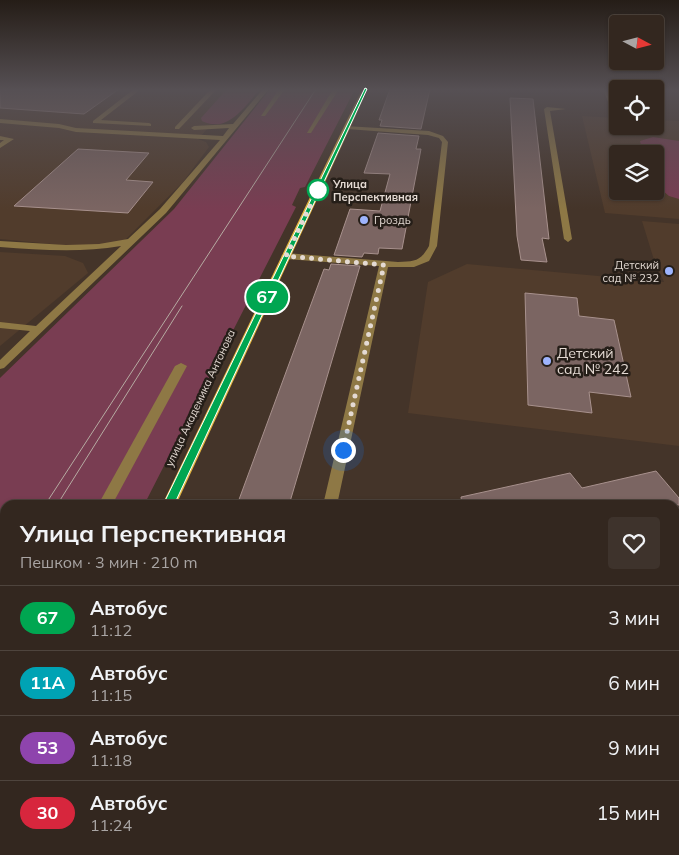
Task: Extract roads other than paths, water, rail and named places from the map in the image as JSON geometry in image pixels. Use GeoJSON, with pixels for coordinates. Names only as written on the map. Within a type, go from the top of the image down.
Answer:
{"type":"FeatureCollection","features":[{"type":"Feature","properties":{"kind":"main road","name":"улица Академика Антонова"},"geometry":{"type":"LineString","coordinates":[[171,500],[346,129]]}},
{"type":"Feature","properties":{"kind":"street"},"geometry":{"type":"LineString","coordinates":[[71,129],[225,138]]}},
{"type":"Feature","properties":{"kind":"street"},"geometry":{"type":"LineString","coordinates":[[0,366],[163,211],[233,129]]}},
{"type":"Feature","properties":{"kind":"street"},"geometry":{"type":"LineString","coordinates":[[286,256],[384,265],[414,264],[426,259],[433,246],[445,142],[441,137],[429,133],[373,129]]}},
{"type":"Feature","properties":{"kind":"street"},"geometry":{"type":"LineString","coordinates":[[550,129],[568,240]]}},
{"type":"Feature","properties":{"kind":"street"},"geometry":{"type":"LineString","coordinates":[[0,138],[11,138],[0,146]]}},
{"type":"Feature","properties":{"kind":"street"},"geometry":{"type":"LineString","coordinates":[[0,244],[66,249],[100,248],[132,241]]}},
{"type":"Feature","properties":{"kind":"street"},"geometry":{"type":"LineString","coordinates":[[331,500],[384,265]]}},
{"type":"Feature","properties":{"kind":"street"},"geometry":{"type":"LineString","coordinates":[[0,325],[39,329]]}},
{"type":"Feature","properties":{"kind":"street"},"geometry":{"type":"LineString","coordinates":[[108,500],[181,366]]}},
{"type":"Feature","properties":{"kind":"tram line"},"geometry":{"type":"LineString","coordinates":[[48,500],[290,129]]}},
{"type":"Feature","properties":{"kind":"tram line"},"geometry":{"type":"LineString","coordinates":[[60,500],[182,306]]}},
{"type":"Feature","properties":{"kind":"place","name":"Улица Перспективная"},"geometry":{"type":"Point","coordinates":[318,190]}},
{"type":"Feature","properties":{"kind":"place","name":"Гроздь"},"geometry":{"type":"Point","coordinates":[364,220]}},
{"type":"Feature","properties":{"kind":"place","name":"Детский сад № 232"},"geometry":{"type":"Point","coordinates":[669,271]}},
{"type":"Feature","properties":{"kind":"place","name":"Детский сад № 242"},"geometry":{"type":"Point","coordinates":[547,361]}}]}
